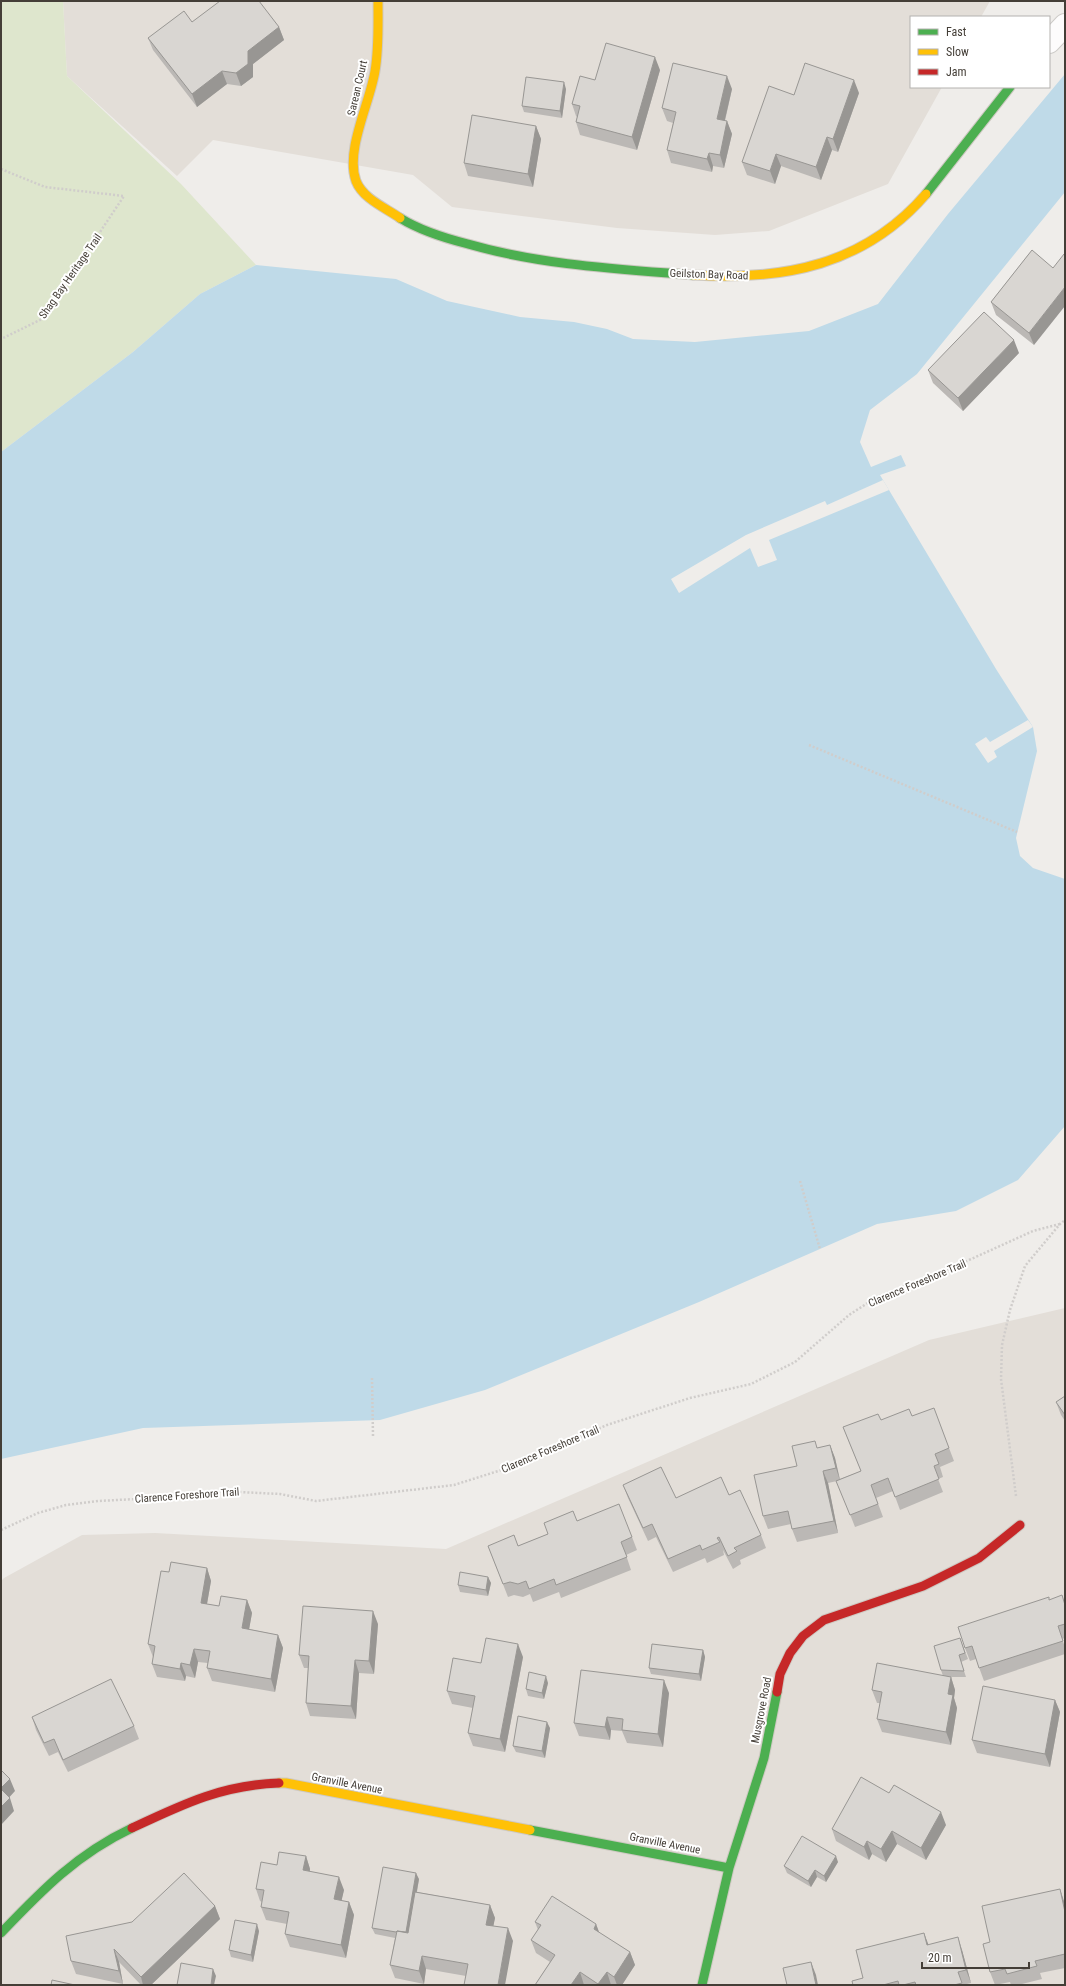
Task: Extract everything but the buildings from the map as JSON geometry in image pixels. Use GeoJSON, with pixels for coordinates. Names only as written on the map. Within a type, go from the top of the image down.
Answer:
{"type":"FeatureCollection","features":[{"type":"Feature","properties":{"kind":"street","name":"Sarean Court"},"geometry":{"type":"LineString","coordinates":[[355,180],[354,166],[356,146],[374,80],[379,44],[378,1]]}},
{"type":"Feature","properties":{"kind":"street"},"geometry":{"type":"LineString","coordinates":[[1050,41],[1065,24]]}},
{"type":"Feature","properties":{"kind":"street","name":"Geilston Bay Road"},"geometry":{"type":"LineString","coordinates":[[355,180],[361,190],[374,202],[416,227],[451,240],[508,254],[583,266],[713,276],[758,276],[792,272],[828,262],[858,248],[891,228],[914,209],[936,185],[992,108],[1009,88]]}},
{"type":"Feature","properties":{"kind":"street","name":"Musgrove Road"},"geometry":{"type":"LineString","coordinates":[[702,1985],[729,1868],[764,1758],[780,1674],[790,1653],[804,1636],[824,1620],[923,1586],[979,1558],[1020,1524]]}},
{"type":"Feature","properties":{"kind":"street","name":"Granville Avenue"},"geometry":{"type":"LineString","coordinates":[[1,1933],[42,1889],[79,1859],[117,1835],[185,1803],[223,1790],[256,1784],[286,1783],[729,1868]]}},
{"type":"Feature","properties":{"kind":"path","name":"Shag Bay Heritage Trail"},"geometry":{"type":"LineString","coordinates":[[1,169],[45,187],[124,196],[42,319],[1,339]]}},
{"type":"Feature","properties":{"kind":"path"},"geometry":{"type":"LineString","coordinates":[[809,745],[1017,832]]}},
{"type":"Feature","properties":{"kind":"path"},"geometry":{"type":"LineString","coordinates":[[800,1181],[820,1249]]}},
{"type":"Feature","properties":{"kind":"path","name":"Clarence Foreshore Trail"},"geometry":{"type":"LineString","coordinates":[[1020,1524],[1001,1379],[1002,1345],[1010,1310],[1025,1266],[1065,1220]]}},
{"type":"Feature","properties":{"kind":"path","name":"Clarence Foreshore Trail"},"geometry":{"type":"LineString","coordinates":[[1,1530],[38,1513],[66,1506],[98,1501],[175,1497],[219,1491],[280,1494],[316,1501],[454,1485],[514,1466],[606,1425],[690,1398],[751,1384],[795,1362],[849,1315],[877,1297],[947,1270],[1033,1231],[1060,1224]]}},
{"type":"Feature","properties":{"kind":"path"},"geometry":{"type":"LineString","coordinates":[[372,1378],[373,1436]]}},
{"type":"Feature","properties":{"kind":"shaded area"},"geometry":{"type":"Polygon","coordinates":[[[63,1],[990,1],[982,16],[910,16],[910,88],[941,88],[888,184],[769,231],[715,235],[617,228],[452,207],[413,175],[213,140],[177,176],[67,76],[63,1]]]}},
{"type":"Feature","properties":{"kind":"shaded area"},"geometry":{"type":"Polygon","coordinates":[[[1065,1308],[1065,1985],[1,1985],[1,1581],[4,1578],[82,1535],[155,1533],[446,1549],[929,1340],[1065,1308]]]}},
{"type":"Feature","properties":{"kind":"green space"},"geometry":{"type":"Polygon","coordinates":[[[1,1],[63,1],[67,76],[181,184],[256,265],[200,294],[133,352],[1,452],[1,1]]]}},
{"type":"Feature","properties":{"kind":"water"},"geometry":{"type":"Polygon","coordinates":[[[1065,74],[1065,192],[917,374],[870,410],[860,442],[871,467],[901,455],[906,466],[880,475],[996,669],[1033,727],[1037,751],[1016,838],[1020,856],[1033,868],[1065,879],[1065,1126],[1018,1180],[956,1211],[877,1224],[699,1302],[485,1390],[380,1420],[143,1428],[1,1459],[1,452],[133,352],[200,294],[256,265],[396,279],[447,301],[520,317],[574,322],[607,329],[633,339],[695,342],[809,331],[878,304],[948,214],[1065,74]]]}},
{"type":"Feature","properties":{"kind":"pier"},"geometry":{"type":"Polygon","coordinates":[[[883,480],[889,490],[769,540],[777,560],[758,567],[750,548],[679,593],[671,579],[746,535],[825,501],[827,505],[883,480]]]}},
{"type":"Feature","properties":{"kind":"pier"},"geometry":{"type":"Polygon","coordinates":[[[1028,720],[1033,727],[994,751],[997,757],[988,763],[975,744],[986,737],[990,742],[1028,720]]]}},
{"type":"Feature","properties":{"kind":"traffic: fast"},"geometry":{"type":"LineString","coordinates":[[926,194],[1009,88]]}},
{"type":"Feature","properties":{"kind":"traffic: fast"},"geometry":{"type":"LineString","coordinates":[[400,218],[416,227],[441,237],[523,257],[636,271],[693,275]]}},
{"type":"Feature","properties":{"kind":"traffic: fast"},"geometry":{"type":"LineString","coordinates":[[702,1985],[729,1868],[764,1758],[777,1692]]}},
{"type":"Feature","properties":{"kind":"traffic: fast"},"geometry":{"type":"LineString","coordinates":[[1,1933],[31,1902],[77,1861],[112,1838],[132,1828]]}},
{"type":"Feature","properties":{"kind":"traffic: fast"},"geometry":{"type":"LineString","coordinates":[[530,1830],[729,1868]]}},
{"type":"Feature","properties":{"kind":"traffic: slow"},"geometry":{"type":"LineString","coordinates":[[378,1],[378,36],[375,71],[356,141],[353,169],[356,181],[364,193],[369,198],[400,218]]}},
{"type":"Feature","properties":{"kind":"traffic: slow"},"geometry":{"type":"LineString","coordinates":[[693,275],[759,275],[790,271],[820,263],[849,252],[877,237],[902,218],[926,194]]}},
{"type":"Feature","properties":{"kind":"traffic: slow"},"geometry":{"type":"LineString","coordinates":[[279,1783],[286,1783],[530,1830]]}},
{"type":"Feature","properties":{"kind":"traffic: jam"},"geometry":{"type":"LineString","coordinates":[[777,1692],[780,1674],[790,1653],[803,1636],[824,1620],[923,1586],[979,1558],[1020,1525]]}},
{"type":"Feature","properties":{"kind":"traffic: jam"},"geometry":{"type":"LineString","coordinates":[[132,1828],[203,1797],[239,1788],[279,1783]]}}]}
